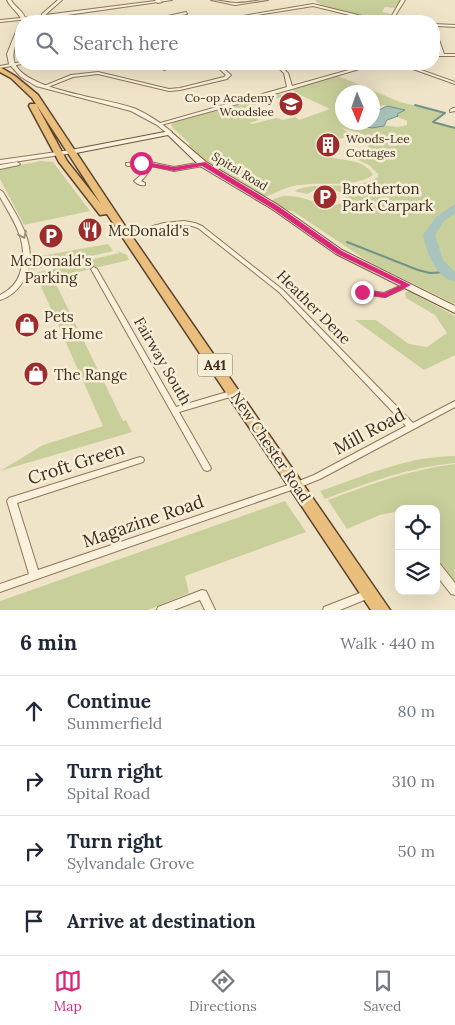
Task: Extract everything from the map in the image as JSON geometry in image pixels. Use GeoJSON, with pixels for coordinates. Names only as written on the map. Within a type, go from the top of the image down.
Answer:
{"type":"FeatureCollection","features":[{"type":"Feature","properties":{"kind":"highway","name":"New Chester Road"},"geometry":{"type":"LineString","coordinates":[[0,66],[35,98],[381,610]]}},
{"type":"Feature","properties":{"kind":"highway","name":"New Chester Road"},"geometry":{"type":"LineString","coordinates":[[0,73],[29,98],[58,154],[103,212],[126,235]]}},
{"type":"Feature","properties":{"kind":"highway"},"geometry":{"type":"LineString","coordinates":[[49,118],[50,129],[62,149],[58,154]]}},
{"type":"Feature","properties":{"kind":"highway"},"geometry":{"type":"LineString","coordinates":[[71,152],[68,157],[80,175],[83,187]]}},
{"type":"Feature","properties":{"kind":"main road"},"geometry":{"type":"LineString","coordinates":[[71,152],[170,133]]}},
{"type":"Feature","properties":{"kind":"main road","name":"Spital Road"},"geometry":{"type":"LineString","coordinates":[[170,133],[203,164],[275,207],[339,252],[455,310]]}},
{"type":"Feature","properties":{"kind":"street"},"geometry":{"type":"LineString","coordinates":[[9,0],[20,15]]}},
{"type":"Feature","properties":{"kind":"street"},"geometry":{"type":"LineString","coordinates":[[45,15],[60,0]]}},
{"type":"Feature","properties":{"kind":"street"},"geometry":{"type":"LineString","coordinates":[[57,15],[170,0]]}},
{"type":"Feature","properties":{"kind":"street"},"geometry":{"type":"LineString","coordinates":[[213,0],[228,5],[266,0]]}},
{"type":"Feature","properties":{"kind":"street"},"geometry":{"type":"LineString","coordinates":[[313,0],[315,3],[313,6]]}},
{"type":"Feature","properties":{"kind":"street"},"geometry":{"type":"LineString","coordinates":[[394,15],[403,0]]}},
{"type":"Feature","properties":{"kind":"street"},"geometry":{"type":"LineString","coordinates":[[265,15],[313,6],[353,15]]}},
{"type":"Feature","properties":{"kind":"street"},"geometry":{"type":"LineString","coordinates":[[176,15],[185,13],[179,12]]}},
{"type":"Feature","properties":{"kind":"street"},"geometry":{"type":"LineString","coordinates":[[0,21],[15,19]]}},
{"type":"Feature","properties":{"kind":"street"},"geometry":{"type":"LineString","coordinates":[[440,25],[455,26]]}},
{"type":"Feature","properties":{"kind":"street"},"geometry":{"type":"LineString","coordinates":[[12,62],[15,39]]}},
{"type":"Feature","properties":{"kind":"street"},"geometry":{"type":"LineString","coordinates":[[440,49],[442,55],[455,55]]}},
{"type":"Feature","properties":{"kind":"street","name":"Spital Road"},"geometry":{"type":"LineString","coordinates":[[12,62],[15,66]]}},
{"type":"Feature","properties":{"kind":"street"},"geometry":{"type":"LineString","coordinates":[[0,66],[15,62]]}},
{"type":"Feature","properties":{"kind":"street","name":"Spital Road"},"geometry":{"type":"LineString","coordinates":[[18,70],[32,82],[133,110],[159,124],[170,133]]}},
{"type":"Feature","properties":{"kind":"street"},"geometry":{"type":"LineString","coordinates":[[46,86],[72,76],[98,73],[169,90],[180,90],[225,78],[228,75],[224,70]]}},
{"type":"Feature","properties":{"kind":"street"},"geometry":{"type":"LineString","coordinates":[[283,70],[286,73],[290,88]]}},
{"type":"Feature","properties":{"kind":"street"},"geometry":{"type":"LineString","coordinates":[[159,124],[353,70]]}},
{"type":"Feature","properties":{"kind":"street"},"geometry":{"type":"LineString","coordinates":[[418,70],[455,83]]}},
{"type":"Feature","properties":{"kind":"street"},"geometry":{"type":"LineString","coordinates":[[0,162],[71,152]]}},
{"type":"Feature","properties":{"kind":"street"},"geometry":{"type":"LineString","coordinates":[[0,167],[50,158],[58,154]]}},
{"type":"Feature","properties":{"kind":"street"},"geometry":{"type":"LineString","coordinates":[[128,164],[150,164],[174,169],[203,164]]}},
{"type":"Feature","properties":{"kind":"street"},"geometry":{"type":"LineString","coordinates":[[143,184],[137,181],[144,176],[150,164]]}},
{"type":"Feature","properties":{"kind":"street"},"geometry":{"type":"LineString","coordinates":[[0,192],[24,236],[28,254],[21,280],[10,292],[0,298]]}},
{"type":"Feature","properties":{"kind":"street","name":"Heather Dene"},"geometry":{"type":"LineString","coordinates":[[126,235],[182,222],[194,223],[200,227],[281,291],[412,427]]}},
{"type":"Feature","properties":{"kind":"street","name":"Fairway South"},"geometry":{"type":"LineString","coordinates":[[94,269],[207,468]]}},
{"type":"Feature","properties":{"kind":"street"},"geometry":{"type":"LineString","coordinates":[[362,288],[362,292],[385,295],[407,285]]}},
{"type":"Feature","properties":{"kind":"street"},"geometry":{"type":"LineString","coordinates":[[175,410],[234,393]]}},
{"type":"Feature","properties":{"kind":"street","name":"Mill Road"},"geometry":{"type":"LineString","coordinates":[[300,491],[317,477],[455,404]]}},
{"type":"Feature","properties":{"kind":"street","name":"Croft Green"},"geometry":{"type":"LineString","coordinates":[[35,576],[12,501],[140,460]]}},
{"type":"Feature","properties":{"kind":"street","name":"Magazine Road"},"geometry":{"type":"LineString","coordinates":[[0,588],[300,491]]}},
{"type":"Feature","properties":{"kind":"street"},"geometry":{"type":"LineString","coordinates":[[440,572],[455,591]]}},
{"type":"Feature","properties":{"kind":"street"},"geometry":{"type":"LineString","coordinates":[[328,610],[370,593]]}},
{"type":"Feature","properties":{"kind":"street"},"geometry":{"type":"LineString","coordinates":[[162,610],[202,594],[209,608]]}},
{"type":"Feature","properties":{"kind":"green space"},"geometry":{"type":"Polygon","coordinates":[[[315,0],[401,0],[395,8],[385,7],[382,12],[391,15],[360,15],[338,11],[315,0]]]}},
{"type":"Feature","properties":{"kind":"green space"},"geometry":{"type":"Polygon","coordinates":[[[336,75],[360,85],[335,85],[335,130],[344,130],[352,136],[329,141],[325,138],[315,140],[326,148],[319,151],[325,155],[362,164],[373,175],[356,182],[309,184],[261,196],[214,169],[171,126],[173,122],[279,94],[284,95],[295,92],[292,90],[336,75]],[[296,93],[244,108],[258,116],[254,117],[259,120],[249,123],[252,124],[276,118],[283,120],[295,117],[299,120],[330,109],[296,93]]]}},
{"type":"Feature","properties":{"kind":"green space"},"geometry":{"type":"Polygon","coordinates":[[[380,94],[400,102],[445,113],[433,122],[455,128],[455,304],[369,262],[294,212],[282,208],[271,201],[291,196],[330,205],[338,204],[346,200],[346,197],[338,191],[319,188],[307,194],[294,191],[314,186],[358,184],[378,177],[378,174],[369,165],[358,160],[367,152],[368,146],[365,140],[370,137],[349,130],[380,130],[380,125],[398,127],[407,125],[407,121],[395,116],[400,113],[394,108],[384,105],[380,106],[380,94]]]}},
{"type":"Feature","properties":{"kind":"green space"},"geometry":{"type":"Polygon","coordinates":[[[41,161],[53,162],[90,211],[24,225],[0,179],[0,169],[41,161]]]}},
{"type":"Feature","properties":{"kind":"green space"},"geometry":{"type":"Polygon","coordinates":[[[108,244],[113,251],[31,270],[35,257],[108,244]]]}},
{"type":"Feature","properties":{"kind":"green space"},"geometry":{"type":"Polygon","coordinates":[[[118,251],[127,255],[129,260],[53,278],[123,421],[126,420],[132,432],[0,471],[43,445],[103,426],[35,273],[119,253],[118,251]]]}},
{"type":"Feature","properties":{"kind":"green space"},"geometry":{"type":"Polygon","coordinates":[[[409,291],[455,316],[455,355],[424,370],[355,320],[376,320],[409,344],[427,347],[447,333],[435,315],[406,298],[405,292],[409,291]]]}},
{"type":"Feature","properties":{"kind":"green space"},"geometry":{"type":"Polygon","coordinates":[[[455,456],[455,463],[405,472],[373,481],[325,499],[320,491],[403,463],[420,459],[455,456]]]}},
{"type":"Feature","properties":{"kind":"green space"},"geometry":{"type":"Polygon","coordinates":[[[455,464],[455,583],[440,563],[440,505],[395,505],[395,512],[380,515],[347,529],[328,500],[375,483],[455,464]]]}},
{"type":"Feature","properties":{"kind":"green space"},"geometry":{"type":"Polygon","coordinates":[[[285,501],[306,532],[185,576],[189,593],[148,610],[0,610],[0,601],[285,501]]]}},
{"type":"Feature","properties":{"kind":"water"},"geometry":{"type":"Polygon","coordinates":[[[387,106],[405,110],[397,114],[398,116],[387,120],[384,126],[380,127],[380,110],[387,106]]]}},
{"type":"Feature","properties":{"kind":"waterway"},"geometry":{"type":"LineString","coordinates":[[415,105],[445,113],[433,122],[455,128]]}},
{"type":"Feature","properties":{"kind":"waterway"},"geometry":{"type":"LineString","coordinates":[[455,207],[440,219],[429,235],[437,260],[449,275],[455,278]]}},
{"type":"Feature","properties":{"kind":"waterway"},"geometry":{"type":"LineString","coordinates":[[347,242],[418,270],[430,273],[446,272]]}},
{"type":"Feature","properties":{"kind":"place","name":"Co-op Academy Woodslee"},"geometry":{"type":"Point","coordinates":[291,104]}},
{"type":"Feature","properties":{"kind":"place","name":"Woods-Lee Cottages"},"geometry":{"type":"Point","coordinates":[328,145]}},
{"type":"Feature","properties":{"kind":"place","name":"Brotherton Park Carpark"},"geometry":{"type":"Point","coordinates":[325,197]}},
{"type":"Feature","properties":{"kind":"place","name":"McDonald's"},"geometry":{"type":"Point","coordinates":[90,230]}},
{"type":"Feature","properties":{"kind":"place","name":"McDonald's Parking"},"geometry":{"type":"Point","coordinates":[51,236]}},
{"type":"Feature","properties":{"kind":"place","name":"Pets at Home"},"geometry":{"type":"Point","coordinates":[27,325]}},
{"type":"Feature","properties":{"kind":"place","name":"The Range"},"geometry":{"type":"Point","coordinates":[36,374]}},
{"type":"Feature","properties":{"kind":"route"},"geometry":{"type":"LineString","coordinates":[[141,163],[174,169],[203,164],[275,207],[339,252],[407,285],[385,295],[362,292]]}}]}
